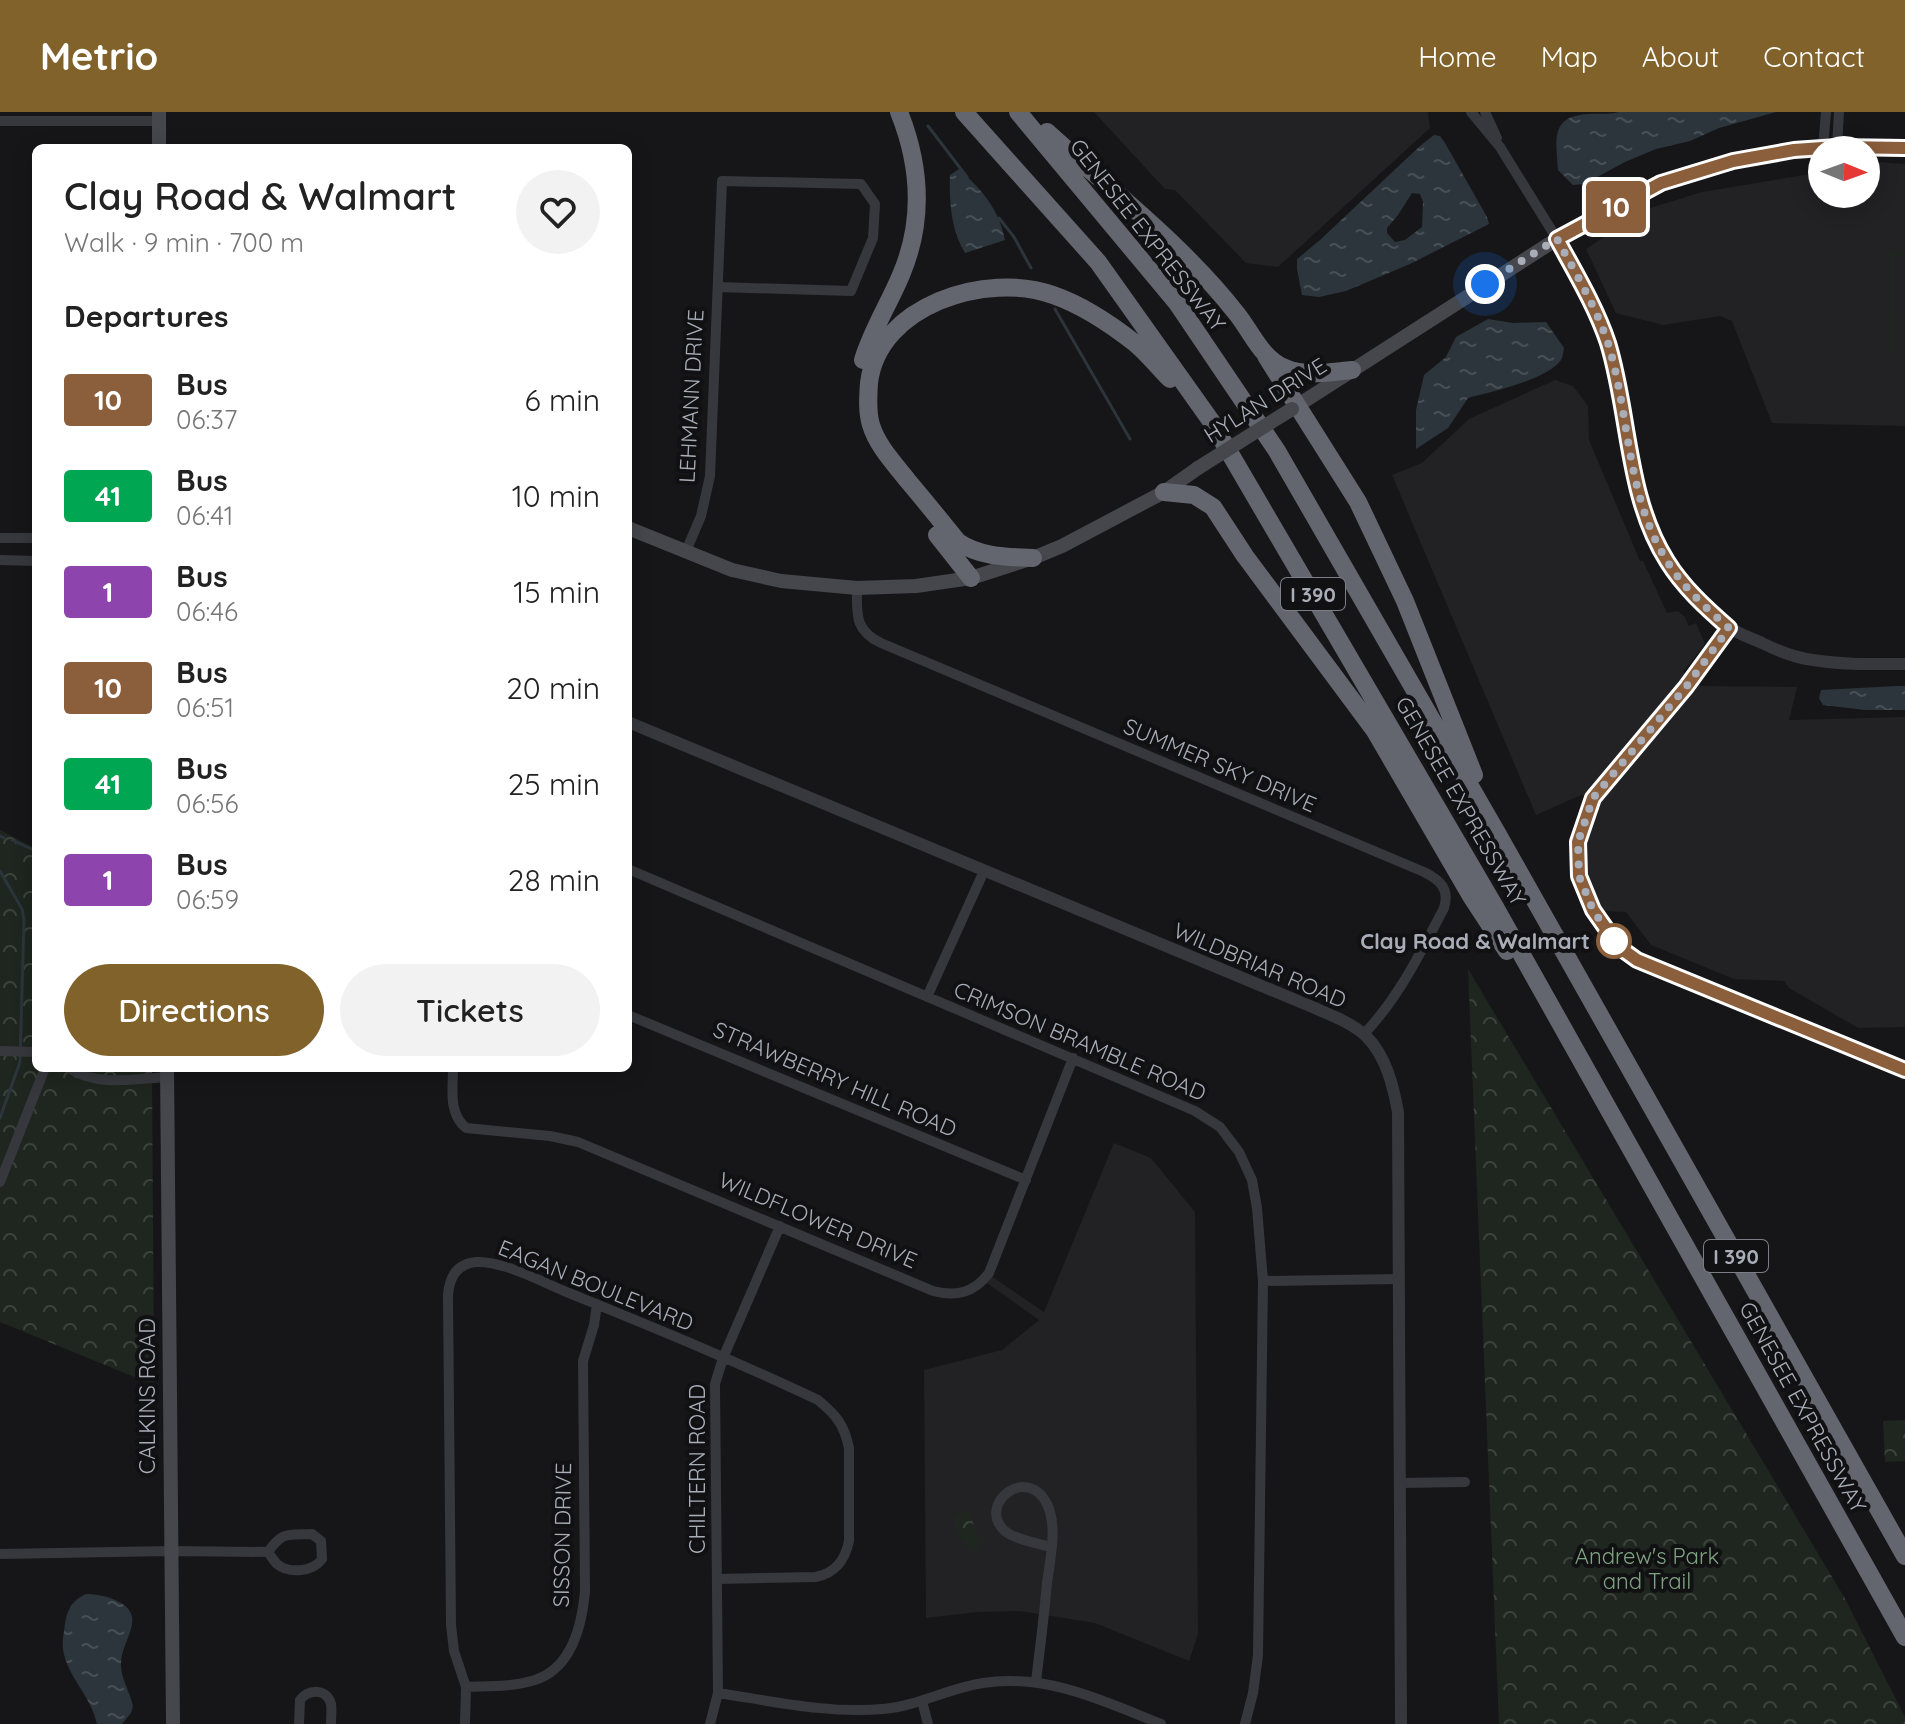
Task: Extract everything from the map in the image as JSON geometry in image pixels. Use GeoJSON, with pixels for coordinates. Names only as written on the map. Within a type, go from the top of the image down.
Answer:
{"type":"FeatureCollection","features":[{"type":"Feature","properties":{"kind":"highway"},"geometry":{"type":"LineString","coordinates":[[899,112],[915,167],[918,209],[912,246],[857,377],[859,425],[873,453],[971,578]]}},
{"type":"Feature","properties":{"kind":"highway","name":"GENESEE EXPRESSWAY"},"geometry":{"type":"LineString","coordinates":[[964,112],[1098,262],[1211,421],[1487,893],[1905,1637]]}},
{"type":"Feature","properties":{"kind":"highway","name":"GENESEE EXPRESSWAY"},"geometry":{"type":"LineString","coordinates":[[1018,112],[1177,303],[1277,451],[1497,833],[1905,1556]]}},
{"type":"Feature","properties":{"kind":"highway"},"geometry":{"type":"LineString","coordinates":[[1025,112],[1098,179],[1148,219],[1190,260],[1237,314],[1266,356],[1295,408],[1358,502],[1405,601],[1497,833]]}},
{"type":"Feature","properties":{"kind":"highway"},"geometry":{"type":"LineString","coordinates":[[1033,558],[990,555],[970,550],[958,542],[883,450],[871,425],[867,400],[871,372],[882,345],[896,327],[945,298],[971,290],[1026,288],[1052,294],[1085,310],[1137,345],[1211,421]]}},
{"type":"Feature","properties":{"kind":"highway"},"geometry":{"type":"LineString","coordinates":[[1266,356],[1285,368],[1312,374],[1352,370]]}},
{"type":"Feature","properties":{"kind":"highway"},"geometry":{"type":"LineString","coordinates":[[1164,492],[1194,495],[1213,507],[1245,556],[1375,731],[1471,896],[1609,1113]]}},
{"type":"Feature","properties":{"kind":"main road"},"geometry":{"type":"LineString","coordinates":[[159,116],[159,144]]}},
{"type":"Feature","properties":{"kind":"main road","name":"HYLAN DRIVE"},"geometry":{"type":"LineString","coordinates":[[1880,148],[1905,148]]}},
{"type":"Feature","properties":{"kind":"main road","name":"HYLAN DRIVE"},"geometry":{"type":"LineString","coordinates":[[632,530],[732,570],[781,581],[857,588],[916,586],[971,578],[1033,558],[1086,535],[1164,492],[1557,239],[1661,183],[1733,161],[1808,149]]}},
{"type":"Feature","properties":{"kind":"main road","name":"CALKINS ROAD"},"geometry":{"type":"LineString","coordinates":[[167,1073],[173,1724]]}},
{"type":"Feature","properties":{"kind":"street"},"geometry":{"type":"LineString","coordinates":[[1471,112],[1500,147],[1557,239],[1586,293],[1608,343],[1646,519],[1666,560],[1684,585],[1729,628],[1769,647],[1811,660],[1905,664]]}},
{"type":"Feature","properties":{"kind":"street"},"geometry":{"type":"LineString","coordinates":[[1485,112],[1500,147]]}},
{"type":"Feature","properties":{"kind":"street"},"geometry":{"type":"LineString","coordinates":[[1826,112],[1829,136]]}},
{"type":"Feature","properties":{"kind":"street"},"geometry":{"type":"LineString","coordinates":[[1833,136],[1839,112]]}},
{"type":"Feature","properties":{"kind":"street"},"geometry":{"type":"LineString","coordinates":[[0,121],[159,116]]}},
{"type":"Feature","properties":{"kind":"street","name":"LEHMANN DRIVE"},"geometry":{"type":"LineString","coordinates":[[686,551],[701,516],[710,476],[722,181],[861,184],[875,204],[873,238],[851,291],[718,287]]}},
{"type":"Feature","properties":{"kind":"street"},"geometry":{"type":"LineString","coordinates":[[0,538],[32,538]]}},
{"type":"Feature","properties":{"kind":"street"},"geometry":{"type":"LineString","coordinates":[[0,560],[32,561]]}},
{"type":"Feature","properties":{"kind":"street","name":"SUMMER SKY DRIVE"},"geometry":{"type":"LineString","coordinates":[[857,588],[860,624],[870,638],[1438,880],[1446,894],[1444,908],[1395,997],[1364,1034]]}},
{"type":"Feature","properties":{"kind":"street"},"geometry":{"type":"LineString","coordinates":[[1729,628],[1686,687],[1593,798],[1578,842],[1579,876],[1593,910],[1610,936],[1637,960],[1905,1070]]}},
{"type":"Feature","properties":{"kind":"street","name":"WILDBRIAR ROAD"},"geometry":{"type":"LineString","coordinates":[[632,724],[1310,1006],[1364,1034],[1372,1043],[1387,1068],[1398,1112],[1401,1724]]}},
{"type":"Feature","properties":{"kind":"street","name":"CRIMSON BRAMBLE ROAD"},"geometry":{"type":"LineString","coordinates":[[632,871],[1195,1111],[1231,1139],[1246,1166],[1256,1195],[1263,1281],[1258,1655],[1245,1724]]}},
{"type":"Feature","properties":{"kind":"street"},"geometry":{"type":"LineString","coordinates":[[927,997],[984,871]]}},
{"type":"Feature","properties":{"kind":"street","name":"STRAWBERRY HILL ROAD"},"geometry":{"type":"LineString","coordinates":[[632,1017],[1026,1180]]}},
{"type":"Feature","properties":{"kind":"street"},"geometry":{"type":"LineString","coordinates":[[0,1051],[32,1052]]}},
{"type":"Feature","properties":{"kind":"street","name":"WILDFLOWER DRIVE"},"geometry":{"type":"LineString","coordinates":[[453,1072],[454,1114],[466,1128],[550,1136],[578,1142],[933,1291],[963,1293],[976,1287],[989,1273],[1073,1058]]}},
{"type":"Feature","properties":{"kind":"street"},"geometry":{"type":"LineString","coordinates":[[0,1182],[43,1072]]}},
{"type":"Feature","properties":{"kind":"street"},"geometry":{"type":"LineString","coordinates":[[77,1072],[104,1080],[167,1073]]}},
{"type":"Feature","properties":{"kind":"street","name":"CHILTERN ROAD"},"geometry":{"type":"LineString","coordinates":[[710,1724],[718,1693],[714,1398],[717,1372],[780,1226]]}},
{"type":"Feature","properties":{"kind":"street","name":"EAGAN BOULEVARD"},"geometry":{"type":"LineString","coordinates":[[465,1724],[466,1687],[454,1651],[451,1625],[449,1285],[457,1270],[464,1265],[491,1262],[597,1304],[818,1400],[839,1420],[849,1448],[849,1541],[840,1564],[823,1575],[718,1579]]}},
{"type":"Feature","properties":{"kind":"street"},"geometry":{"type":"LineString","coordinates":[[1263,1281],[1398,1279]]}},
{"type":"Feature","properties":{"kind":"street","name":"SISSON DRIVE"},"geometry":{"type":"LineString","coordinates":[[466,1687],[539,1679],[565,1657],[580,1627],[585,1591],[583,1361],[597,1304]]}},
{"type":"Feature","properties":{"kind":"street"},"geometry":{"type":"LineString","coordinates":[[1401,1483],[1465,1482]]}},
{"type":"Feature","properties":{"kind":"street"},"geometry":{"type":"LineString","coordinates":[[1036,1681],[1053,1534],[1043,1496],[1031,1489],[1018,1488],[1006,1492],[998,1503],[997,1513],[1003,1530],[1051,1547]]}},
{"type":"Feature","properties":{"kind":"street"},"geometry":{"type":"LineString","coordinates":[[312,1534],[321,1541],[322,1559],[308,1569],[285,1568],[278,1565],[268,1552],[285,1535],[312,1534]]}},
{"type":"Feature","properties":{"kind":"street"},"geometry":{"type":"LineString","coordinates":[[0,1554],[268,1552]]}},
{"type":"Feature","properties":{"kind":"street"},"geometry":{"type":"LineString","coordinates":[[718,1693],[843,1710],[885,1709],[984,1683],[1036,1681],[1073,1691],[1161,1724]]}},
{"type":"Feature","properties":{"kind":"street"},"geometry":{"type":"LineString","coordinates":[[299,1724],[300,1700],[307,1693],[319,1691],[331,1704],[331,1724]]}},
{"type":"Feature","properties":{"kind":"street"},"geometry":{"type":"LineString","coordinates":[[922,1701],[928,1724]]}},
{"type":"Feature","properties":{"kind":"shaded area"},"geometry":{"type":"Polygon","coordinates":[[[1094,112],[1428,112],[1430,128],[1278,267],[1246,263],[1175,190],[1165,189],[1094,112]]]}},
{"type":"Feature","properties":{"kind":"shaded area"},"geometry":{"type":"Polygon","coordinates":[[[1880,162],[1905,164],[1905,426],[1772,423],[1732,321],[1720,316],[1663,325],[1616,313],[1586,249],[1644,210],[1702,192],[1808,174],[1808,208],[1880,208],[1880,162]]]}},
{"type":"Feature","properties":{"kind":"shaded area"},"geometry":{"type":"Polygon","coordinates":[[[1555,380],[1573,386],[1588,406],[1589,440],[1640,561],[1643,561],[1667,613],[1678,611],[1689,626],[1696,623],[1705,644],[1683,672],[1701,686],[1797,687],[1789,720],[1905,717],[1905,1027],[1858,1028],[1789,988],[1784,981],[1734,979],[1651,945],[1626,912],[1603,911],[1585,904],[1574,854],[1575,835],[1586,796],[1581,795],[1536,815],[1392,475],[1422,463],[1469,419],[1555,380]]]}},
{"type":"Feature","properties":{"kind":"shaded area"},"geometry":{"type":"Polygon","coordinates":[[[1114,1143],[1151,1158],[1195,1212],[1198,1634],[1189,1661],[1095,1623],[1020,1611],[926,1618],[924,1370],[1002,1350],[1039,1320],[987,1283],[991,1276],[1044,1312],[1114,1143]]]}},
{"type":"Feature","properties":{"kind":"green space"},"geometry":{"type":"Polygon","coordinates":[[[1901,251],[1903,254],[1894,256],[1892,353],[1891,256],[1883,255],[1901,251]]]}},
{"type":"Feature","properties":{"kind":"green space"},"geometry":{"type":"Polygon","coordinates":[[[0,830],[32,847],[32,1072],[152,1072],[154,1385],[0,1322],[0,830]]]}},
{"type":"Feature","properties":{"kind":"green space","name":"Andrew's Park and Trail"},"geometry":{"type":"Polygon","coordinates":[[[1468,969],[1844,1597],[1905,1717],[1905,1724],[1499,1724],[1468,969]]]}},
{"type":"Feature","properties":{"kind":"green space"},"geometry":{"type":"Polygon","coordinates":[[[1905,1420],[1905,1461],[1885,1462],[1883,1421],[1905,1420]]]}},
{"type":"Feature","properties":{"kind":"green space"},"geometry":{"type":"Polygon","coordinates":[[[971,1511],[975,1533],[984,1542],[975,1553],[955,1527],[955,1515],[971,1511]]]}},
{"type":"Feature","properties":{"kind":"water"},"geometry":{"type":"Polygon","coordinates":[[[1619,112],[1776,112],[1656,149],[1584,184],[1573,185],[1558,170],[1557,140],[1561,125],[1575,116],[1619,112]]]}},
{"type":"Feature","properties":{"kind":"water"},"geometry":{"type":"Polygon","coordinates":[[[1434,135],[1440,136],[1489,224],[1410,264],[1346,291],[1319,297],[1302,295],[1297,259],[1434,135]],[[1412,193],[1387,228],[1387,233],[1395,242],[1405,240],[1422,227],[1423,202],[1420,194],[1412,193]]]}},
{"type":"Feature","properties":{"kind":"water"},"geometry":{"type":"Polygon","coordinates":[[[959,169],[988,201],[999,219],[1005,240],[965,253],[954,225],[951,205],[950,175],[959,169]]]}},
{"type":"Feature","properties":{"kind":"water"},"geometry":{"type":"Polygon","coordinates":[[[1488,319],[1513,323],[1546,322],[1564,348],[1561,360],[1544,374],[1468,398],[1448,428],[1416,449],[1416,410],[1424,375],[1446,357],[1456,337],[1488,319]]]}},
{"type":"Feature","properties":{"kind":"water"},"geometry":{"type":"Polygon","coordinates":[[[1905,686],[1905,710],[1865,710],[1823,705],[1819,698],[1821,690],[1905,686]]]}},
{"type":"Feature","properties":{"kind":"water"},"geometry":{"type":"Polygon","coordinates":[[[86,1594],[113,1599],[131,1614],[131,1629],[122,1654],[121,1668],[133,1706],[122,1724],[97,1724],[90,1704],[65,1659],[63,1643],[67,1614],[74,1602],[86,1594]]]}},
{"type":"Feature","properties":{"kind":"waterway"},"geometry":{"type":"LineString","coordinates":[[928,126],[967,177]]}},
{"type":"Feature","properties":{"kind":"waterway"},"geometry":{"type":"LineString","coordinates":[[999,218],[1031,268]]}},
{"type":"Feature","properties":{"kind":"waterway"},"geometry":{"type":"LineString","coordinates":[[1055,309],[1130,439]]}},
{"type":"Feature","properties":{"kind":"waterway"},"geometry":{"type":"LineString","coordinates":[[0,836],[4,838]]}},
{"type":"Feature","properties":{"kind":"waterway"},"geometry":{"type":"LineString","coordinates":[[12,840],[32,849]]}},
{"type":"Feature","properties":{"kind":"waterway"},"geometry":{"type":"LineString","coordinates":[[0,871],[22,909],[24,920],[20,1062],[0,1118]]}},
{"type":"Feature","properties":{"kind":"bus line","name":"10"},"geometry":{"type":"LineString","coordinates":[[1905,148],[1794,150],[1733,161],[1661,183],[1557,239],[1608,343],[1646,519],[1666,560],[1684,585],[1729,628],[1686,687],[1593,798],[1578,842],[1579,876],[1593,910],[1619,947],[1637,960],[1905,1070]]}},
{"type":"Feature","properties":{"kind":"place","name":"Clay Road & Walmart"},"geometry":{"type":"Point","coordinates":[1614,941]}},
{"type":"Feature","properties":{"kind":"route"},"geometry":{"type":"LineString","coordinates":[[1485,284],[1557,239],[1608,343],[1646,519],[1666,560],[1684,585],[1729,628],[1686,687],[1593,798],[1578,842],[1579,876],[1593,910],[1614,941]]}}]}
